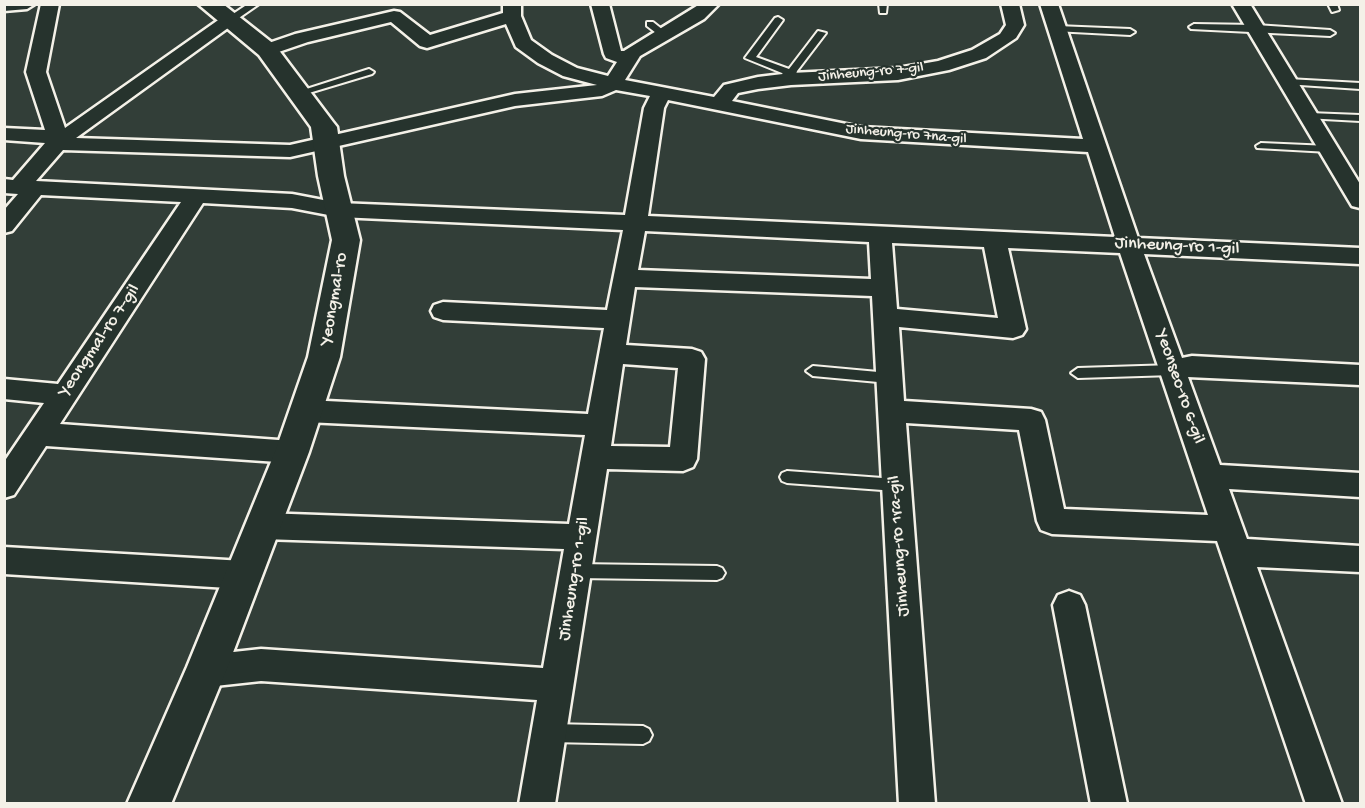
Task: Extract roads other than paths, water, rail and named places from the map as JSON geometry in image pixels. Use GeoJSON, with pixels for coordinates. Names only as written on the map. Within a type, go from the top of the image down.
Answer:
{"type":"FeatureCollection","features":[{"type":"Feature","properties":{"kind":"street"},"geometry":{"type":"LineString","coordinates":[[7,5],[27,4]]}},
{"type":"Feature","properties":{"kind":"street"},"geometry":{"type":"LineString","coordinates":[[50,4],[36,72],[58,137],[65,144],[290,151],[515,100],[602,90],[613,83],[633,52],[656,29],[698,15],[711,4]]}},
{"type":"Feature","properties":{"kind":"street","name":"Yeongmal-ro"},"geometry":{"type":"LineString","coordinates":[[149,804],[206,671],[292,452],[324,357],[346,240],[331,176],[324,127],[267,50],[208,4]]}},
{"type":"Feature","properties":{"kind":"street"},"geometry":{"type":"LineString","coordinates":[[600,4],[613,54],[628,59]]}},
{"type":"Feature","properties":{"kind":"street"},"geometry":{"type":"LineString","coordinates":[[1010,4],[1015,25],[1012,31],[1043,30]]}},
{"type":"Feature","properties":{"kind":"street"},"geometry":{"type":"LineString","coordinates":[[1049,4],[1043,30],[1096,146],[1129,245]]}},
{"type":"Feature","properties":{"kind":"street"},"geometry":{"type":"LineString","coordinates":[[1241,4],[1360,201]]}},
{"type":"Feature","properties":{"kind":"street"},"geometry":{"type":"LineString","coordinates":[[267,50],[302,38],[393,16],[427,42],[512,10]]}},
{"type":"Feature","properties":{"kind":"street","name":"Jinheung-ro 7na-gil"},"geometry":{"type":"LineString","coordinates":[[512,10],[523,43],[545,59],[570,72],[613,83],[861,133],[1096,146]]}},
{"type":"Feature","properties":{"kind":"street"},"geometry":{"type":"LineString","coordinates":[[4,134],[58,137],[74,132],[230,20]]}},
{"type":"Feature","properties":{"kind":"street","name":"Jinheung-ro 7-gil"},"geometry":{"type":"LineString","coordinates":[[791,79],[897,74],[942,66],[979,54],[1007,38],[1012,31]]}},
{"type":"Feature","properties":{"kind":"street"},"geometry":{"type":"LineString","coordinates":[[719,105],[731,89],[791,79]]}},
{"type":"Feature","properties":{"kind":"street","name":"Jinheung-ro 1-gil"},"geometry":{"type":"LineString","coordinates":[[537,804],[594,457],[636,223],[639,192],[654,108],[661,94]]}},
{"type":"Feature","properties":{"kind":"street"},"geometry":{"type":"LineString","coordinates":[[4,226],[19,187],[53,149],[58,137]]}},
{"type":"Feature","properties":{"kind":"street"},"geometry":{"type":"LineString","coordinates":[[19,187],[292,201],[339,210]]}},
{"type":"Feature","properties":{"kind":"street","name":"Yeongmal-ro 7-gil"},"geometry":{"type":"LineString","coordinates":[[5,483],[197,196]]}},
{"type":"Feature","properties":{"kind":"street","name":"Jinheung-ro 1-gil"},"geometry":{"type":"LineString","coordinates":[[339,210],[1360,256]]}},
{"type":"Feature","properties":{"kind":"street","name":"Jinheung-ro 1ra-gil"},"geometry":{"type":"LineString","coordinates":[[880,234],[917,804]]}},
{"type":"Feature","properties":{"kind":"street"},"geometry":{"type":"LineString","coordinates":[[885,317],[1013,329],[994,239]]}},
{"type":"Feature","properties":{"kind":"street","name":"Yeonseo-ro 6-gil"},"geometry":{"type":"LineString","coordinates":[[1129,245],[1324,804]]}},
{"type":"Feature","properties":{"kind":"street"},"geometry":{"type":"LineString","coordinates":[[625,278],[884,288]]}},
{"type":"Feature","properties":{"kind":"street"},"geometry":{"type":"LineString","coordinates":[[443,311],[618,320]]}},
{"type":"Feature","properties":{"kind":"street"},"geometry":{"type":"LineString","coordinates":[[594,457],[683,459],[692,359],[612,354]]}},
{"type":"Feature","properties":{"kind":"street"},"geometry":{"type":"LineString","coordinates":[[1173,370],[1192,366],[1360,375]]}},
{"type":"Feature","properties":{"kind":"street"},"geometry":{"type":"LineString","coordinates":[[4,389],[65,394]]}},
{"type":"Feature","properties":{"kind":"street"},"geometry":{"type":"LineString","coordinates":[[306,411],[600,424]]}},
{"type":"Feature","properties":{"kind":"street"},"geometry":{"type":"LineString","coordinates":[[891,411],[1031,420],[1052,521],[1232,541],[1360,559]]}},
{"type":"Feature","properties":{"kind":"street"},"geometry":{"type":"LineString","coordinates":[[38,434],[292,452]]}},
{"type":"Feature","properties":{"kind":"street"},"geometry":{"type":"LineString","coordinates":[[1210,476],[1360,485]]}},
{"type":"Feature","properties":{"kind":"street"},"geometry":{"type":"LineString","coordinates":[[263,526],[581,537]]}},
{"type":"Feature","properties":{"kind":"street"},"geometry":{"type":"LineString","coordinates":[[4,560],[244,575]]}},
{"type":"Feature","properties":{"kind":"street"},"geometry":{"type":"LineString","coordinates":[[1069,605],[1109,804]]}},
{"type":"Feature","properties":{"kind":"street"},"geometry":{"type":"LineString","coordinates":[[206,671],[261,665],[557,686]]}},
{"type":"Feature","properties":{"kind":"lane"},"geometry":{"type":"LineString","coordinates":[[230,20],[255,4]]}},
{"type":"Feature","properties":{"kind":"lane"},"geometry":{"type":"LineString","coordinates":[[778,20],[750,58],[785,71],[791,79]]}},
{"type":"Feature","properties":{"kind":"lane"},"geometry":{"type":"LineString","coordinates":[[1194,27],[1330,33]]}},
{"type":"Feature","properties":{"kind":"lane"},"geometry":{"type":"LineString","coordinates":[[1043,30],[1130,32]]}},
{"type":"Feature","properties":{"kind":"lane"},"geometry":{"type":"LineString","coordinates":[[791,79],[792,71],[820,33]]}},
{"type":"Feature","properties":{"kind":"lane"},"geometry":{"type":"LineString","coordinates":[[299,93],[369,72]]}},
{"type":"Feature","properties":{"kind":"lane"},"geometry":{"type":"LineString","coordinates":[[1288,82],[1360,86]]}},
{"type":"Feature","properties":{"kind":"lane"},"geometry":{"type":"LineString","coordinates":[[1309,116],[1360,118]]}},
{"type":"Feature","properties":{"kind":"lane"},"geometry":{"type":"LineString","coordinates":[[1261,146],[1329,149]]}},
{"type":"Feature","properties":{"kind":"lane"},"geometry":{"type":"LineString","coordinates":[[1078,373],[1173,370]]}},
{"type":"Feature","properties":{"kind":"lane"},"geometry":{"type":"LineString","coordinates":[[813,371],[889,378]]}},
{"type":"Feature","properties":{"kind":"lane"},"geometry":{"type":"LineString","coordinates":[[787,477],[896,485]]}},
{"type":"Feature","properties":{"kind":"lane"},"geometry":{"type":"LineString","coordinates":[[576,571],[717,573]]}},
{"type":"Feature","properties":{"kind":"lane"},"geometry":{"type":"LineString","coordinates":[[550,733],[643,735]]}}]}
